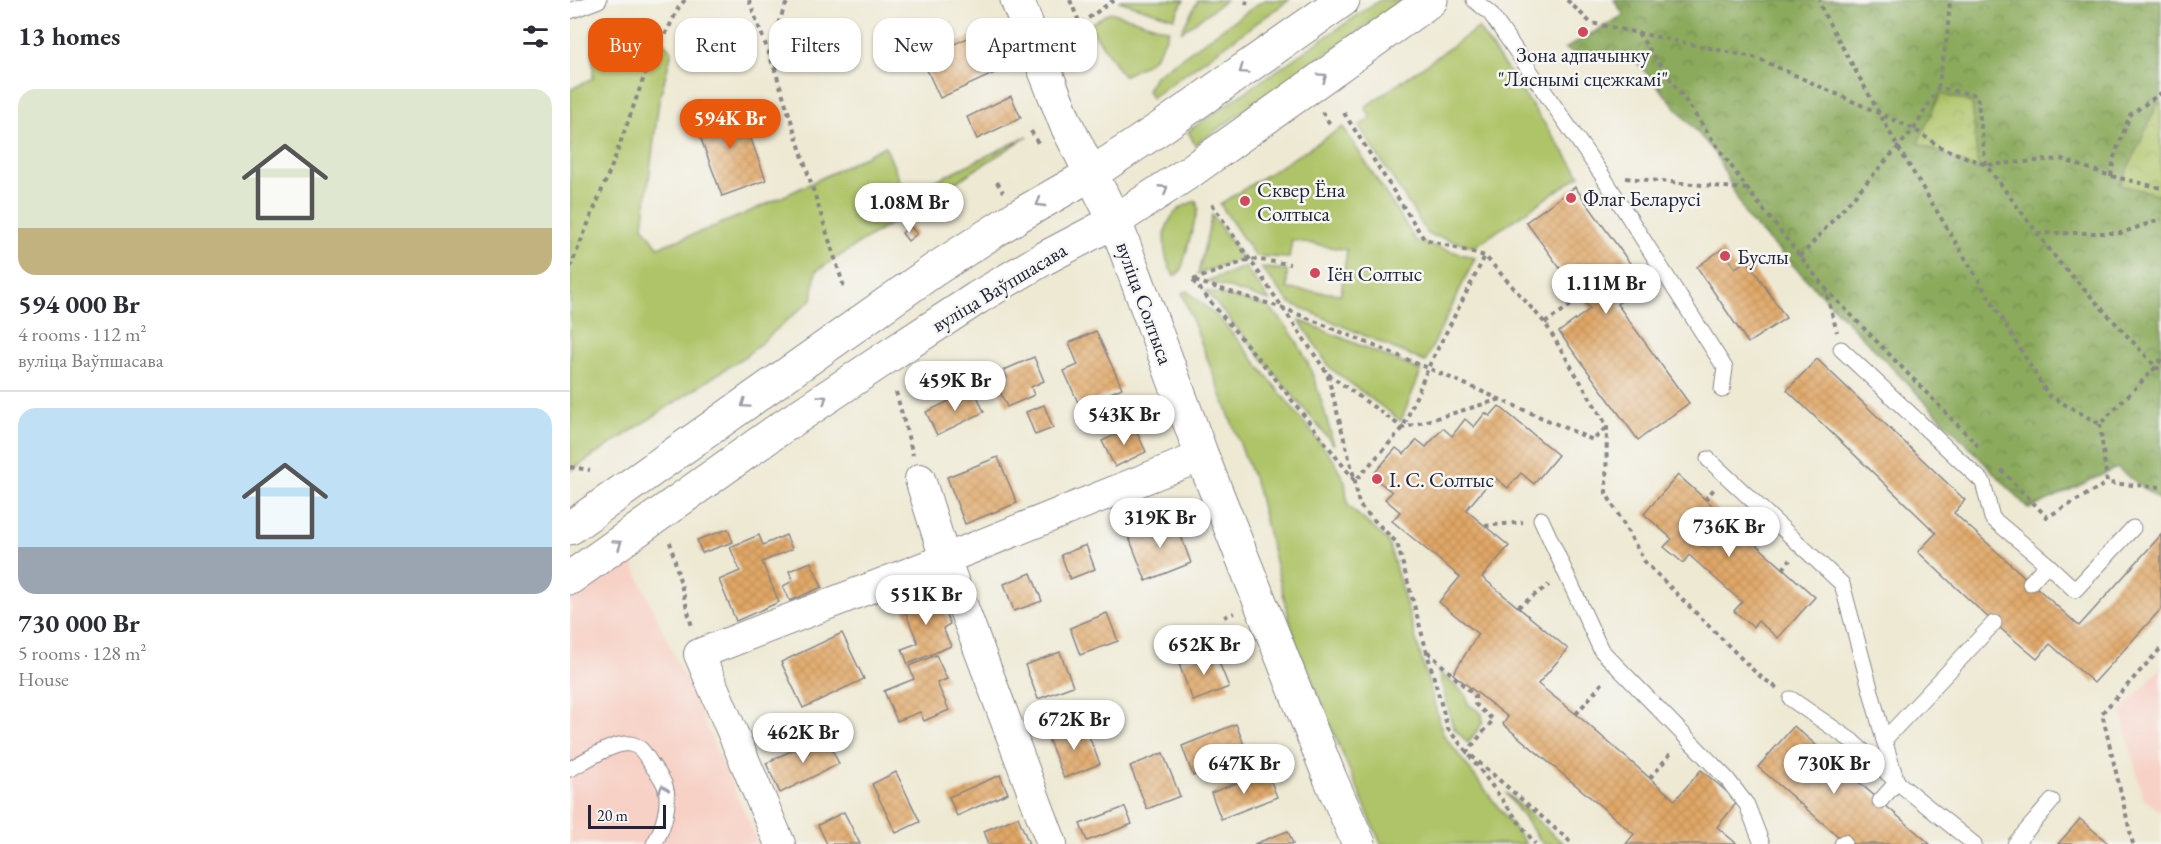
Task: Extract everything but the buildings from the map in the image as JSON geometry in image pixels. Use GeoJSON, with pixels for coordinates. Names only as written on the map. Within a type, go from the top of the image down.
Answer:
{"type":"FeatureCollection","features":[{"type":"Feature","properties":{"kind":"main road","name":"вуліца Солтыса"},"geometry":{"type":"LineString","coordinates":[[1017,0],[1066,124],[1115,221],[1202,456],[1330,778],[1359,844]]}},
{"type":"Feature","properties":{"kind":"main road"},"geometry":{"type":"LineString","coordinates":[[570,528],[934,270],[1018,216],[1091,174],[1162,127],[1342,0]]}},
{"type":"Feature","properties":{"kind":"main road","name":"вуліца Ваўпшасава"},"geometry":{"type":"LineString","coordinates":[[570,578],[775,432],[890,354],[977,298],[1043,259],[1115,221],[1191,171],[1431,0]]}},
{"type":"Feature","properties":{"kind":"street"},"geometry":{"type":"LineString","coordinates":[[780,844],[699,654],[1202,456]]}},
{"type":"Feature","properties":{"kind":"street"},"geometry":{"type":"LineString","coordinates":[[920,479],[945,559],[1052,844]]}},
{"type":"Feature","properties":{"kind":"lane"},"geometry":{"type":"LineString","coordinates":[[570,11],[598,0]]}},
{"type":"Feature","properties":{"kind":"lane"},"geometry":{"type":"LineString","coordinates":[[1474,0],[1490,13],[1602,175],[1725,368],[1722,390]]}},
{"type":"Feature","properties":{"kind":"lane"},"geometry":{"type":"LineString","coordinates":[[1841,350],[1983,482],[1992,518],[2075,590],[2133,528]]}},
{"type":"Feature","properties":{"kind":"lane"},"geometry":{"type":"LineString","coordinates":[[1708,459],[1842,584],[1897,782]]}},
{"type":"Feature","properties":{"kind":"lane"},"geometry":{"type":"LineString","coordinates":[[1542,519],[1600,650],[1727,779],[1747,806],[1762,844]]}},
{"type":"Feature","properties":{"kind":"lane"},"geometry":{"type":"LineString","coordinates":[[2030,583],[2047,564]]}},
{"type":"Feature","properties":{"kind":"lane"},"geometry":{"type":"LineString","coordinates":[[1884,740],[1994,623]]}},
{"type":"Feature","properties":{"kind":"lane"},"geometry":{"type":"LineString","coordinates":[[1791,699],[1852,741],[1897,782],[1974,844]]}},
{"type":"Feature","properties":{"kind":"lane"},"geometry":{"type":"LineString","coordinates":[[570,769],[620,744],[631,744],[641,749],[665,786],[664,820],[661,833],[654,844]]}},
{"type":"Feature","properties":{"kind":"lane"},"geometry":{"type":"LineString","coordinates":[[1880,801],[1897,782]]}},
{"type":"Feature","properties":{"kind":"lane"},"geometry":{"type":"LineString","coordinates":[[2015,844],[2052,801]]}},
{"type":"Feature","properties":{"kind":"path"},"geometry":{"type":"LineString","coordinates":[[570,268],[613,163],[644,77],[679,7],[685,0]]}},
{"type":"Feature","properties":{"kind":"path"},"geometry":{"type":"LineString","coordinates":[[749,0],[776,73],[844,287]]}},
{"type":"Feature","properties":{"kind":"path"},"geometry":{"type":"LineString","coordinates":[[776,73],[779,21],[788,0]]}},
{"type":"Feature","properties":{"kind":"path"},"geometry":{"type":"LineString","coordinates":[[1070,0],[1080,24],[1111,1]]}},
{"type":"Feature","properties":{"kind":"path"},"geometry":{"type":"LineString","coordinates":[[1567,0],[1591,23],[1757,58],[1914,129],[1940,147],[1986,165],[2061,159],[2111,176],[2161,188]]}},
{"type":"Feature","properties":{"kind":"path"},"geometry":{"type":"LineString","coordinates":[[1819,0],[1823,12],[1878,113],[2048,395],[2100,424]]}},
{"type":"Feature","properties":{"kind":"path"},"geometry":{"type":"LineString","coordinates":[[1800,257],[1914,129],[1938,88],[1947,37],[1950,0]]}},
{"type":"Feature","properties":{"kind":"path"},"geometry":{"type":"LineString","coordinates":[[1637,33],[1748,190],[1825,288],[1981,449]]}},
{"type":"Feature","properties":{"kind":"path"},"geometry":{"type":"LineString","coordinates":[[1938,88],[1977,95],[1986,165],[2059,262],[2161,371]]}},
{"type":"Feature","properties":{"kind":"path"},"geometry":{"type":"LineString","coordinates":[[2111,176],[2114,157],[2130,116],[2161,93]]}},
{"type":"Feature","properties":{"kind":"path"},"geometry":{"type":"LineString","coordinates":[[1344,113],[1424,239],[1485,255],[1545,323],[1607,426],[1606,493],[1645,562],[1757,674],[1791,699]]}},
{"type":"Feature","properties":{"kind":"path"},"geometry":{"type":"LineString","coordinates":[[1031,131],[1038,143]]}},
{"type":"Feature","properties":{"kind":"path"},"geometry":{"type":"LineString","coordinates":[[1602,175],[1748,190]]}},
{"type":"Feature","properties":{"kind":"path"},"geometry":{"type":"LineString","coordinates":[[1212,204],[1327,373],[1359,505],[1397,543],[1448,729],[1535,844]]}},
{"type":"Feature","properties":{"kind":"path"},"geometry":{"type":"LineString","coordinates":[[2037,233],[2121,233],[2161,219]]}},
{"type":"Feature","properties":{"kind":"path"},"geometry":{"type":"LineString","coordinates":[[1355,481],[1403,428],[1428,368],[1485,255]]}},
{"type":"Feature","properties":{"kind":"path"},"geometry":{"type":"LineString","coordinates":[[1193,280],[1251,259],[1290,264]]}},
{"type":"Feature","properties":{"kind":"path"},"geometry":{"type":"LineString","coordinates":[[1193,280],[1283,308],[1593,440],[1607,426]]}},
{"type":"Feature","properties":{"kind":"path"},"geometry":{"type":"LineString","coordinates":[[1193,280],[1274,377],[1355,481]]}},
{"type":"Feature","properties":{"kind":"path"},"geometry":{"type":"LineString","coordinates":[[1825,288],[1841,350]]}},
{"type":"Feature","properties":{"kind":"path"},"geometry":{"type":"LineString","coordinates":[[1545,323],[1581,298]]}},
{"type":"Feature","properties":{"kind":"path"},"geometry":{"type":"LineString","coordinates":[[2100,424],[2156,367],[2161,359]]}},
{"type":"Feature","properties":{"kind":"path"},"geometry":{"type":"LineString","coordinates":[[1327,373],[1403,428]]}},
{"type":"Feature","properties":{"kind":"path"},"geometry":{"type":"LineString","coordinates":[[896,392],[920,479]]}},
{"type":"Feature","properties":{"kind":"path"},"geometry":{"type":"LineString","coordinates":[[1403,428],[1501,399]]}},
{"type":"Feature","properties":{"kind":"path"},"geometry":{"type":"LineString","coordinates":[[2100,424],[2107,483]]}},
{"type":"Feature","properties":{"kind":"path"},"geometry":{"type":"LineString","coordinates":[[1997,466],[2047,517],[2107,483],[2161,487]]}},
{"type":"Feature","properties":{"kind":"path"},"geometry":{"type":"LineString","coordinates":[[570,467],[590,470]]}},
{"type":"Feature","properties":{"kind":"path"},"geometry":{"type":"LineString","coordinates":[[1485,526],[1542,519]]}},
{"type":"Feature","properties":{"kind":"path"},"geometry":{"type":"LineString","coordinates":[[669,539],[699,654]]}},
{"type":"Feature","properties":{"kind":"path"},"geometry":{"type":"LineString","coordinates":[[1518,607],[1565,573]]}},
{"type":"Feature","properties":{"kind":"path"},"geometry":{"type":"LineString","coordinates":[[2133,844],[2102,713],[2161,648]]}},
{"type":"Feature","properties":{"kind":"path"},"geometry":{"type":"LineString","coordinates":[[1427,651],[1475,696],[1475,704],[1493,720],[1467,752]]}},
{"type":"Feature","properties":{"kind":"path"},"geometry":{"type":"LineString","coordinates":[[1576,714],[1617,667]]}},
{"type":"Feature","properties":{"kind":"path"},"geometry":{"type":"LineString","coordinates":[[1650,778],[1686,736]]}},
{"type":"Feature","properties":{"kind":"path"},"geometry":{"type":"LineString","coordinates":[[1467,752],[1573,844]]}},
{"type":"Feature","properties":{"kind":"shaded area"},"geometry":{"type":"Polygon","coordinates":[[[628,553],[759,844],[570,844],[570,595],[628,553]]]}},
{"type":"Feature","properties":{"kind":"shaded area"},"geometry":{"type":"Polygon","coordinates":[[[2161,667],[2161,812],[2143,798],[2121,712],[2161,667]]]}},
{"type":"Feature","properties":{"kind":"green space"},"geometry":{"type":"Polygon","coordinates":[[[1184,0],[1174,18],[1119,1],[1184,0]]]}},
{"type":"Feature","properties":{"kind":"green space"},"geometry":{"type":"Polygon","coordinates":[[[1198,0],[1226,0],[1181,32],[1198,0]]]}},
{"type":"Feature","properties":{"kind":"green space"},"geometry":{"type":"Polygon","coordinates":[[[1264,0],[1289,0],[1151,98],[1147,90],[1155,76],[1264,0]]]}},
{"type":"Feature","properties":{"kind":"green space"},"geometry":{"type":"Polygon","coordinates":[[[1380,0],[1403,0],[1195,145],[1188,131],[1380,0]]]}},
{"type":"Feature","properties":{"kind":"green space"},"geometry":{"type":"Polygon","coordinates":[[[1614,0],[2161,0],[2161,501],[2117,468],[2029,509],[1747,218],[1715,153],[1629,53],[1589,59],[1565,49],[1624,15],[1614,0]]]}},
{"type":"Feature","properties":{"kind":"green space"},"geometry":{"type":"Polygon","coordinates":[[[1110,12],[1169,30],[1152,59],[1123,76],[1097,37],[1097,20],[1110,12]]]}},
{"type":"Feature","properties":{"kind":"green space"},"geometry":{"type":"Polygon","coordinates":[[[1478,28],[1580,175],[1474,247],[1428,234],[1359,126],[1371,118],[1365,107],[1478,28]]]}},
{"type":"Feature","properties":{"kind":"green space"},"geometry":{"type":"Polygon","coordinates":[[[663,42],[672,51],[659,101],[643,226],[658,247],[745,214],[885,146],[906,195],[1028,136],[816,271],[812,299],[747,355],[570,471],[570,90],[593,78],[593,72],[663,72],[663,42]]]}},
{"type":"Feature","properties":{"kind":"green space"},"geometry":{"type":"Polygon","coordinates":[[[1940,94],[1972,103],[1978,170],[1918,143],[1940,94]]]}},
{"type":"Feature","properties":{"kind":"green space"},"geometry":{"type":"Polygon","coordinates":[[[2158,103],[2161,104],[2161,195],[2120,185],[2158,103]]]}},
{"type":"Feature","properties":{"kind":"green space"},"geometry":{"type":"Polygon","coordinates":[[[1343,127],[1416,241],[1475,258],[1425,362],[1290,303],[1261,268],[1287,270],[1287,289],[1341,294],[1347,250],[1292,240],[1289,258],[1255,256],[1220,204],[1343,127]]]}},
{"type":"Feature","properties":{"kind":"green space"},"geometry":{"type":"Polygon","coordinates":[[[1196,201],[1198,209],[1181,271],[1174,276],[1165,251],[1165,233],[1178,210],[1196,201]]]}},
{"type":"Feature","properties":{"kind":"green space"},"geometry":{"type":"Polygon","coordinates":[[[1212,215],[1242,258],[1198,274],[1212,215]]]}},
{"type":"Feature","properties":{"kind":"green space"},"geometry":{"type":"Polygon","coordinates":[[[1245,267],[1270,301],[1207,281],[1245,267]]]}},
{"type":"Feature","properties":{"kind":"green space"},"geometry":{"type":"Polygon","coordinates":[[[1187,291],[1219,318],[1333,459],[1345,482],[1348,506],[1388,541],[1443,734],[1526,844],[1381,844],[1295,642],[1257,488],[1182,293],[1187,291]]]}},
{"type":"Feature","properties":{"kind":"green space"},"geometry":{"type":"Polygon","coordinates":[[[1206,291],[1267,306],[1281,320],[1293,335],[1311,370],[1334,445],[1206,291]]]}},
{"type":"Feature","properties":{"kind":"green space"},"geometry":{"type":"Polygon","coordinates":[[[1299,320],[1421,371],[1401,421],[1330,368],[1299,320]]]}},
{"type":"Feature","properties":{"kind":"green space"},"geometry":{"type":"Polygon","coordinates":[[[1438,671],[1466,695],[1468,704],[1482,714],[1483,722],[1468,743],[1453,727],[1438,671]]]}},
{"type":"Feature","properties":{"kind":"green space"},"geometry":{"type":"Polygon","coordinates":[[[1506,793],[1564,844],[1543,844],[1506,793]]]}},
{"type":"Feature","properties":{"kind":"place","name":"Зона адпачынку \"Ляснымі сцежкамі\""},"geometry":{"type":"Point","coordinates":[1583,32]}},
{"type":"Feature","properties":{"kind":"place","name":"Флаг Беларусі"},"geometry":{"type":"Point","coordinates":[1571,198]}},
{"type":"Feature","properties":{"kind":"place","name":"Сквер Ёна Солтыса"},"geometry":{"type":"Point","coordinates":[1245,201]}},
{"type":"Feature","properties":{"kind":"place","name":"Буслы"},"geometry":{"type":"Point","coordinates":[1725,256]}},
{"type":"Feature","properties":{"kind":"place","name":"Іён Солтыс"},"geometry":{"type":"Point","coordinates":[1315,273]}},
{"type":"Feature","properties":{"kind":"place","name":"І. С. Солтыс"},"geometry":{"type":"Point","coordinates":[1377,479]}}]}
